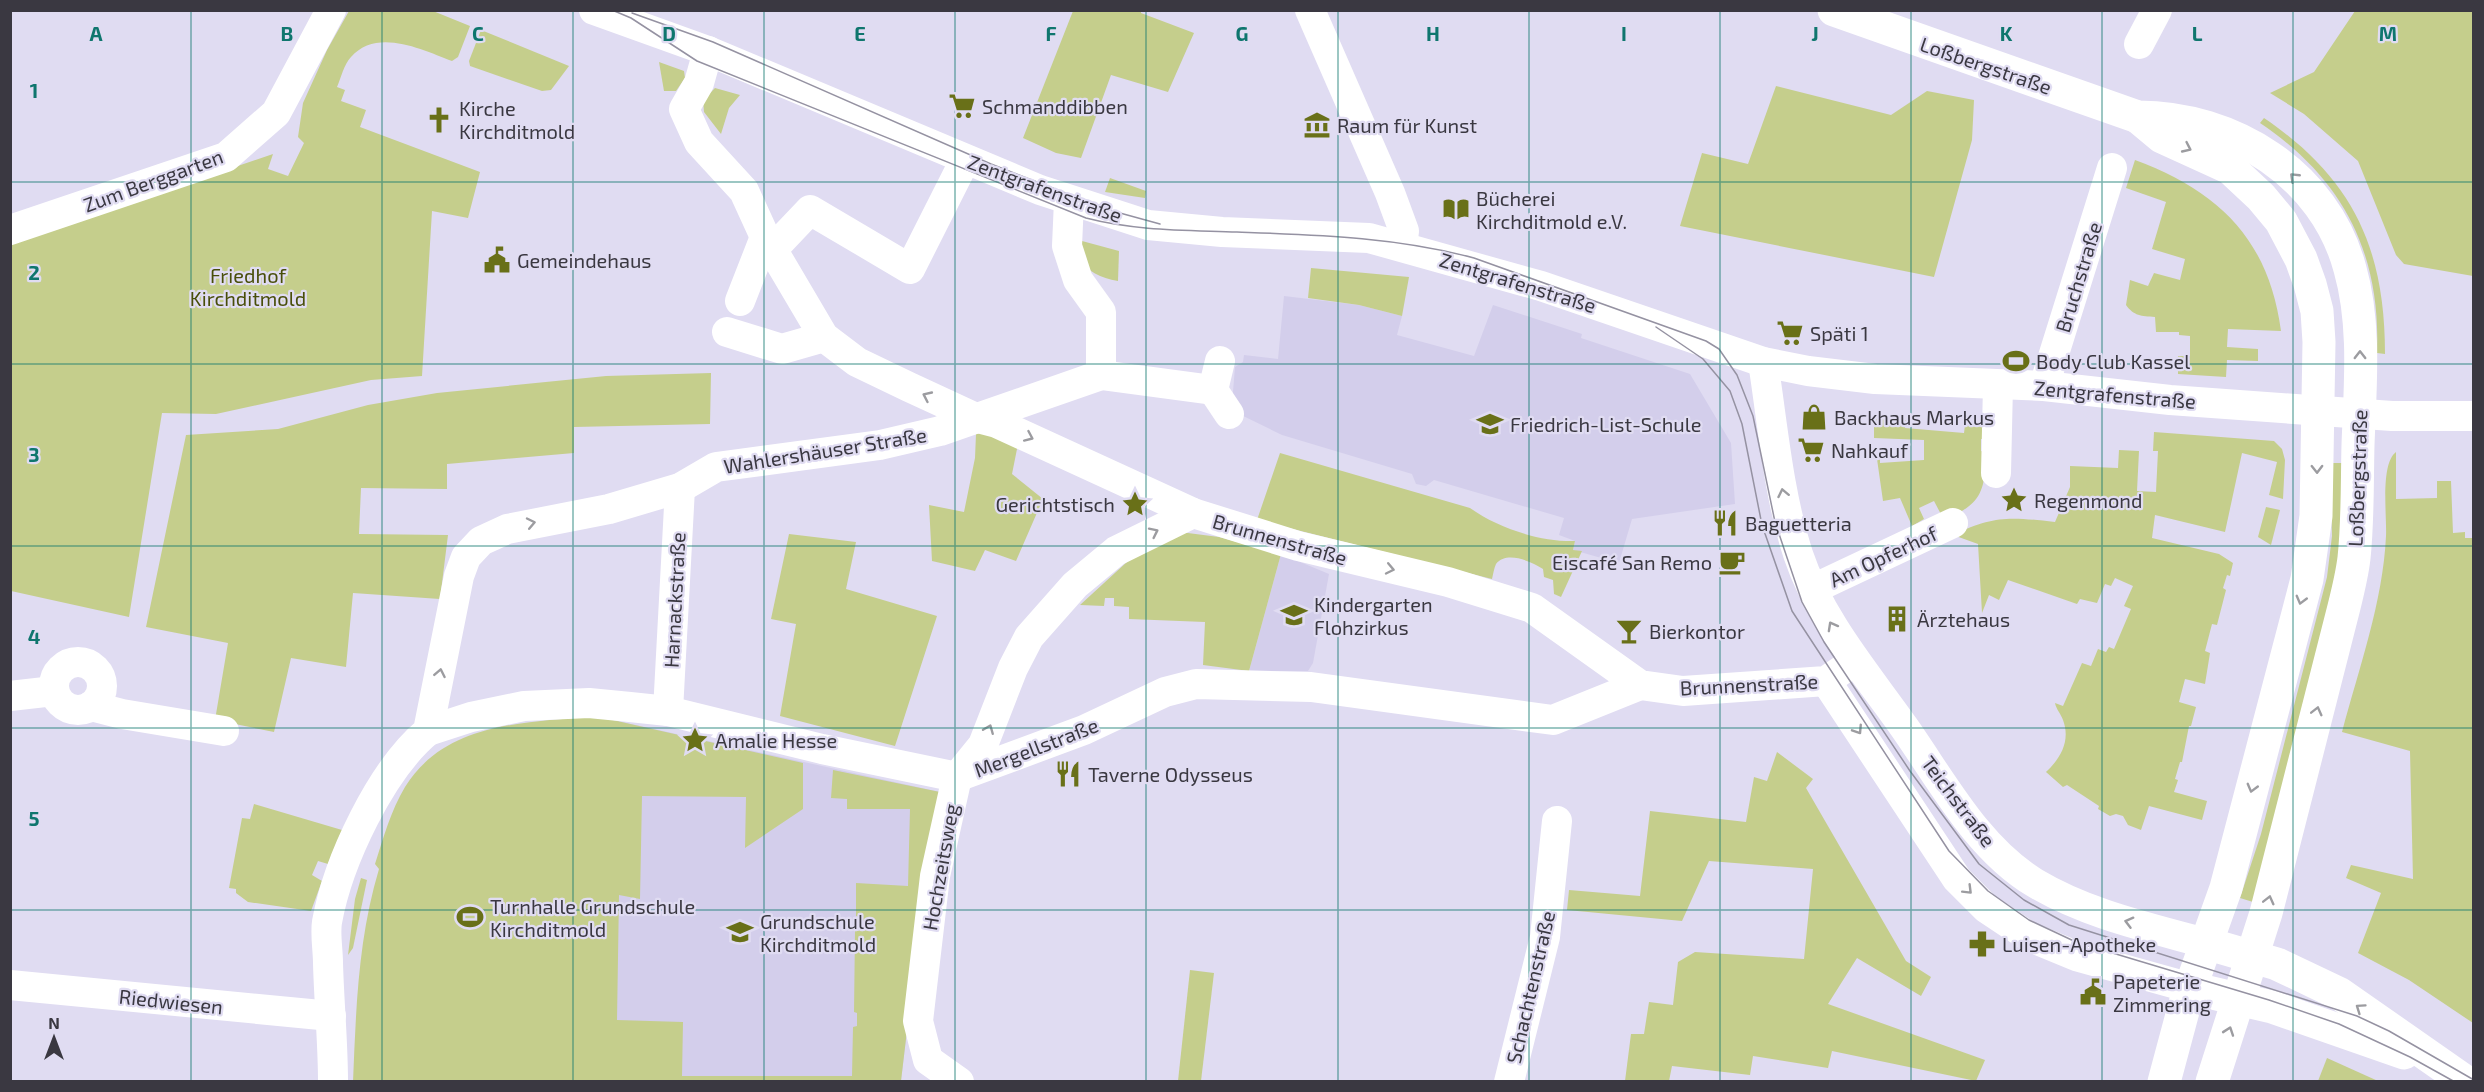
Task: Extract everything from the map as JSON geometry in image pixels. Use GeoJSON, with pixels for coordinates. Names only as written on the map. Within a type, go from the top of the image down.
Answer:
{"type":"FeatureCollection","features":[{"type":"Feature","properties":{"kind":"main road","name":"Loßbergstraße"},"geometry":{"type":"LineString","coordinates":[[1834,10],[2138,117],[2166,117],[2200,124],[2247,142],[2280,163],[2307,190],[2342,245],[2351,269],[2360,340],[2360,413],[2354,560],[2344,607],[2252,956],[2212,1082]]}},
{"type":"Feature","properties":{"kind":"main road","name":"Loßbergstraße"},"geometry":{"type":"LineString","coordinates":[[2138,117],[2162,137],[2230,168],[2261,197],[2281,221],[2301,259],[2317,311],[2316,516],[2307,579],[2226,888],[2205,943],[2164,1082]]}},
{"type":"Feature","properties":{"kind":"main road","name":"Teichstraße"},"geometry":{"type":"LineString","coordinates":[[2205,943],[2252,956],[2296,972],[2340,994],[2454,1074]]}},
{"type":"Feature","properties":{"kind":"main road","name":"Teichstraße"},"geometry":{"type":"LineString","coordinates":[[2191,988],[2239,998],[2333,1027],[2454,1074]]}},
{"type":"Feature","properties":{"kind":"street","name":"Zum Berggarten"},"geometry":{"type":"LineString","coordinates":[[10,230],[226,157],[276,113],[331,10]]}},
{"type":"Feature","properties":{"kind":"street","name":"Zentgrafenstraße"},"geometry":{"type":"LineString","coordinates":[[594,10],[676,24],[708,51],[965,160],[1069,201],[1148,225],[1222,232],[1369,238],[1541,286],[1763,362],[1808,371],[1875,379],[2044,386],[2170,400],[2317,411],[2474,416]]}},
{"type":"Feature","properties":{"kind":"street"},"geometry":{"type":"LineString","coordinates":[[1310,10],[1390,194],[1404,231],[1402,246]]}},
{"type":"Feature","properties":{"kind":"street"},"geometry":{"type":"LineString","coordinates":[[2139,44],[2157,10]]}},
{"type":"Feature","properties":{"kind":"street","name":"Brunnenstraße"},"geometry":{"type":"LineString","coordinates":[[708,51],[699,83],[684,109],[699,142],[744,191],[768,244],[824,337],[857,362],[974,417],[997,423],[1193,513],[1339,557],[1488,593],[1532,608],[1640,685],[1683,691],[1826,681],[1855,661]]}},
{"type":"Feature","properties":{"kind":"street"},"geometry":{"type":"LineString","coordinates":[[740,301],[768,244],[810,210],[910,269],[965,160]]}},
{"type":"Feature","properties":{"kind":"street","name":"Bruchstraße"},"geometry":{"type":"LineString","coordinates":[[2044,386],[2112,168]]}},
{"type":"Feature","properties":{"kind":"street"},"geometry":{"type":"LineString","coordinates":[[1069,201],[1067,246],[1078,280],[1101,312],[1101,375],[1221,402],[1220,361]]}},
{"type":"Feature","properties":{"kind":"street"},"geometry":{"type":"LineString","coordinates":[[727,332],[782,349],[824,337]]}},
{"type":"Feature","properties":{"kind":"street","name":"Teichstraße"},"geometry":{"type":"LineString","coordinates":[[1763,362],[1782,492],[1798,554],[1813,589],[1835,632],[1983,839],[2033,882],[2068,901],[2106,915],[2205,943]]}},
{"type":"Feature","properties":{"kind":"street","name":"Wahlershäuser Straße"},"geometry":{"type":"LineString","coordinates":[[428,730],[459,576],[466,556],[481,541],[507,529],[609,509],[680,488],[716,466],[880,445],[940,431],[974,417],[1101,375]]}},
{"type":"Feature","properties":{"kind":"street"},"geometry":{"type":"LineString","coordinates":[[1996,473],[1998,385]]}},
{"type":"Feature","properties":{"kind":"street","name":"Harnackstraße"},"geometry":{"type":"LineString","coordinates":[[668,711],[680,488]]}},
{"type":"Feature","properties":{"kind":"street","name":"Hochzeitsweg"},"geometry":{"type":"LineString","coordinates":[[958,1082],[928,1060],[918,1021],[935,876],[957,777],[983,745],[1029,637],[1076,585],[1116,551],[1193,513]]}},
{"type":"Feature","properties":{"kind":"street","name":"Am Opferhof"},"geometry":{"type":"LineString","coordinates":[[1813,589],[1953,523]]}},
{"type":"Feature","properties":{"kind":"street"},"geometry":{"type":"LineString","coordinates":[[91,706],[100,696],[101,680],[92,666],[85,663],[68,663],[55,676],[54,691],[62,705],[72,710],[91,706],[122,714],[224,730]]}},
{"type":"Feature","properties":{"kind":"street","name":"Teichstraße"},"geometry":{"type":"LineString","coordinates":[[1826,681],[1957,879],[1986,908],[2028,936],[2076,956],[2191,988]]}},
{"type":"Feature","properties":{"kind":"street","name":"Mergellstraße"},"geometry":{"type":"LineString","coordinates":[[428,730],[471,717],[524,706],[589,703],[668,711],[822,749],[957,777],[1084,730],[1165,692],[1196,684],[1311,687],[1553,720],[1640,685]]}},
{"type":"Feature","properties":{"kind":"street"},"geometry":{"type":"LineString","coordinates":[[10,696],[54,691]]}},
{"type":"Feature","properties":{"kind":"street"},"geometry":{"type":"LineString","coordinates":[[333,1082],[327,923],[337,888],[357,836],[387,775],[410,746],[428,730]]}},
{"type":"Feature","properties":{"kind":"street","name":"Schachtenstraße"},"geometry":{"type":"LineString","coordinates":[[1509,1082],[1545,937],[1557,821]]}},
{"type":"Feature","properties":{"kind":"street","name":"Riedwiesen"},"geometry":{"type":"LineString","coordinates":[[10,985],[331,1017]]}},
{"type":"Feature","properties":{"kind":"shaded area","name":"Friedrich-List-Schule"},"geometry":{"type":"Polygon","coordinates":[[[1284,296],[1359,305],[1402,316],[1397,335],[1474,356],[1493,305],[1582,334],[1581,338],[1690,374],[1731,443],[1735,504],[1632,519],[1619,563],[1573,550],[1575,541],[1559,535],[1564,518],[1434,480],[1426,486],[1416,484],[1412,474],[1282,435],[1237,413],[1232,404],[1235,367],[1243,362],[1244,355],[1278,359],[1284,296]]]}},
{"type":"Feature","properties":{"kind":"shaded area","name":"Kindergarten Flohzirkus"},"geometry":{"type":"Polygon","coordinates":[[[1281,554],[1329,574],[1313,663],[1308,671],[1249,671],[1281,554]]]}},
{"type":"Feature","properties":{"kind":"shaded area","name":"Grundschule Kirchditmold"},"geometry":{"type":"Polygon","coordinates":[[[595,716],[940,792],[924,887],[901,1081],[545,1082],[595,716]]]}},
{"type":"Feature","properties":{"kind":"green space","name":"Friedhof Kirchditmold"},"geometry":{"type":"Polygon","coordinates":[[[349,11],[433,11],[470,26],[458,57],[452,61],[414,47],[387,42],[374,43],[362,48],[349,60],[337,87],[345,90],[341,101],[366,110],[360,127],[480,172],[468,218],[432,211],[422,376],[371,380],[216,414],[162,413],[129,617],[11,591],[10,244],[273,154],[268,169],[288,176],[304,143],[298,137],[303,103],[327,50],[349,11]]]}},
{"type":"Feature","properties":{"kind":"green space"},"geometry":{"type":"Polygon","coordinates":[[[1073,11],[1141,11],[1141,13],[1194,33],[1168,92],[1111,75],[1081,158],[1056,153],[1023,138],[1073,11]]]}},
{"type":"Feature","properties":{"kind":"green space"},"geometry":{"type":"Polygon","coordinates":[[[2355,11],[2473,11],[2473,276],[2404,264],[2396,255],[2358,161],[2304,114],[2270,93],[2314,72],[2355,11]]]}},
{"type":"Feature","properties":{"kind":"green space"},"geometry":{"type":"Polygon","coordinates":[[[481,30],[569,66],[551,90],[542,91],[470,66],[469,61],[481,30]]]}},
{"type":"Feature","properties":{"kind":"green space"},"geometry":{"type":"Polygon","coordinates":[[[659,62],[684,71],[685,78],[676,91],[664,91],[659,62]]]}},
{"type":"Feature","properties":{"kind":"green space"},"geometry":{"type":"Polygon","coordinates":[[[1776,86],[1891,115],[1927,91],[1974,100],[1972,140],[1934,277],[1680,226],[1702,153],[1748,164],[1776,86]]]}},
{"type":"Feature","properties":{"kind":"green space"},"geometry":{"type":"Polygon","coordinates":[[[715,88],[740,95],[729,108],[721,134],[704,112],[703,100],[715,88]]]}},
{"type":"Feature","properties":{"kind":"green space"},"geometry":{"type":"Polygon","coordinates":[[[2264,118],[2320,165],[2341,191],[2358,218],[2370,248],[2378,280],[2385,354],[2377,353],[2377,317],[2372,283],[2364,251],[2351,222],[2335,194],[2314,168],[2260,123],[2264,118]]]}},
{"type":"Feature","properties":{"kind":"green space"},"geometry":{"type":"Polygon","coordinates":[[[2135,160],[2192,187],[2235,223],[2252,245],[2265,270],[2275,299],[2281,331],[2228,329],[2227,347],[2258,349],[2258,361],[2227,360],[2226,377],[2178,374],[2178,356],[2190,356],[2190,336],[2179,335],[2179,332],[2156,332],[2155,317],[2138,315],[2126,305],[2130,280],[2148,286],[2154,273],[2180,280],[2185,259],[2152,249],[2166,202],[2126,188],[2135,160]]]}},
{"type":"Feature","properties":{"kind":"green space"},"geometry":{"type":"Polygon","coordinates":[[[1110,178],[1146,191],[1145,198],[1105,192],[1110,178]]]}},
{"type":"Feature","properties":{"kind":"green space"},"geometry":{"type":"Polygon","coordinates":[[[1082,241],[1119,251],[1118,281],[1095,274],[1086,267],[1078,257],[1082,241]]]}},
{"type":"Feature","properties":{"kind":"green space"},"geometry":{"type":"Polygon","coordinates":[[[1311,268],[1409,277],[1402,316],[1359,305],[1308,298],[1311,268]]]}},
{"type":"Feature","properties":{"kind":"green space"},"geometry":{"type":"Polygon","coordinates":[[[711,373],[710,424],[574,427],[574,453],[447,464],[447,489],[361,488],[359,534],[448,535],[440,599],[353,593],[346,667],[291,658],[274,732],[215,720],[228,643],[146,627],[186,435],[278,429],[368,405],[437,393],[606,376],[711,373]]]}},
{"type":"Feature","properties":{"kind":"green space"},"geometry":{"type":"Polygon","coordinates":[[[1874,419],[1906,420],[1905,428],[1964,433],[1965,425],[1986,426],[1985,439],[1981,439],[1981,451],[1985,452],[1985,466],[1979,495],[1966,508],[1944,520],[1934,501],[1919,508],[1924,519],[1912,526],[1900,498],[1883,501],[1877,459],[1880,459],[1880,463],[1924,460],[1924,440],[1874,438],[1874,419]]]}},
{"type":"Feature","properties":{"kind":"green space"},"geometry":{"type":"Polygon","coordinates":[[[985,430],[1018,444],[1012,474],[1043,499],[1016,561],[985,550],[975,571],[932,561],[929,505],[964,512],[975,458],[976,434],[985,430]]]}},
{"type":"Feature","properties":{"kind":"green space"},"geometry":{"type":"Polygon","coordinates":[[[2154,432],[2274,441],[2282,449],[2285,460],[2283,499],[2269,495],[2277,462],[2242,453],[2225,532],[2155,515],[2152,538],[2219,554],[2233,563],[2230,576],[2227,575],[2223,588],[2226,590],[2217,625],[2212,624],[2205,651],[2210,653],[2205,684],[2185,679],[2179,702],[2196,707],[2191,726],[2189,726],[2182,762],[2180,762],[2175,779],[2178,780],[2174,792],[2207,801],[2202,820],[2149,806],[2141,830],[2128,825],[2123,816],[2116,814],[2110,816],[2098,809],[2099,806],[2067,785],[2063,787],[2046,772],[2060,755],[2066,735],[2055,703],[2063,706],[2082,663],[2091,666],[2098,649],[2106,652],[2109,647],[2114,649],[2131,609],[2124,606],[2133,586],[2115,578],[2111,586],[2105,584],[2097,603],[2080,599],[2077,604],[2008,580],[1999,600],[1989,595],[1982,613],[1978,544],[1953,535],[1967,528],[2002,519],[2055,522],[2070,487],[2070,466],[2118,468],[2119,450],[2139,451],[2137,491],[2156,492],[2158,451],[2153,451],[2154,432]]]}},
{"type":"Feature","properties":{"kind":"green space"},"geometry":{"type":"Polygon","coordinates":[[[2396,452],[2396,499],[2437,498],[2437,481],[2451,481],[2453,533],[2465,532],[2465,538],[2473,538],[2473,1023],[2409,980],[2358,953],[2381,893],[2346,878],[2351,865],[2413,879],[2410,751],[2342,732],[2369,635],[2380,585],[2386,536],[2386,479],[2391,458],[2396,452]]]}},
{"type":"Feature","properties":{"kind":"green space"},"geometry":{"type":"Polygon","coordinates":[[[1280,453],[1470,508],[1493,522],[1520,532],[1548,539],[1575,541],[1573,550],[1582,551],[1561,597],[1554,594],[1553,580],[1544,577],[1543,569],[1520,559],[1501,560],[1496,564],[1492,579],[1257,520],[1280,453]]]}},
{"type":"Feature","properties":{"kind":"green space"},"geometry":{"type":"Polygon","coordinates":[[[2330,463],[2344,463],[2343,553],[2253,902],[2240,898],[2261,834],[2327,577],[2332,536],[2330,463]]]}},
{"type":"Feature","properties":{"kind":"green space"},"geometry":{"type":"Polygon","coordinates":[[[2266,507],[2280,510],[2271,545],[2258,537],[2266,507]]]}},
{"type":"Feature","properties":{"kind":"green space"},"geometry":{"type":"Polygon","coordinates":[[[1180,532],[1219,537],[1281,554],[1249,671],[1203,665],[1205,622],[1129,619],[1129,607],[1114,606],[1114,598],[1105,598],[1104,606],[1080,605],[1128,561],[1180,532]]]}},
{"type":"Feature","properties":{"kind":"green space"},"geometry":{"type":"Polygon","coordinates":[[[789,534],[856,542],[846,589],[937,616],[895,746],[780,716],[796,624],[771,619],[789,534]]]}},
{"type":"Feature","properties":{"kind":"green space"},"geometry":{"type":"Polygon","coordinates":[[[595,716],[803,763],[803,809],[745,848],[746,797],[642,796],[640,899],[619,895],[617,1020],[683,1022],[682,1076],[852,1076],[853,1027],[857,1026],[857,1013],[854,1012],[855,931],[859,931],[860,917],[856,916],[856,883],[908,886],[910,809],[847,809],[847,799],[831,798],[833,770],[940,792],[924,887],[901,1081],[353,1082],[359,974],[366,922],[379,869],[375,864],[391,815],[405,787],[422,765],[442,749],[465,737],[516,724],[595,716]]]}},
{"type":"Feature","properties":{"kind":"green space"},"geometry":{"type":"Polygon","coordinates":[[[1777,752],[1813,779],[1806,788],[1906,961],[1931,977],[1921,996],[1857,958],[1828,1004],[1985,1060],[1976,1081],[1832,1051],[1828,1068],[1753,1056],[1750,1075],[1672,1066],[1669,1081],[1625,1081],[1631,1034],[1644,1034],[1649,1002],[1673,1005],[1678,962],[1695,952],[1804,959],[1813,869],[1709,861],[1682,921],[1567,910],[1569,890],[1640,896],[1650,811],[1746,822],[1754,777],[1767,781],[1777,752]]]}},
{"type":"Feature","properties":{"kind":"green space"},"geometry":{"type":"Polygon","coordinates":[[[254,804],[342,830],[328,864],[318,861],[312,875],[322,881],[311,911],[248,902],[236,893],[236,889],[229,888],[242,818],[250,819],[254,804]]]}},
{"type":"Feature","properties":{"kind":"green space"},"geometry":{"type":"Polygon","coordinates":[[[361,878],[367,880],[353,948],[348,955],[355,899],[361,878]]]}},
{"type":"Feature","properties":{"kind":"green space"},"geometry":{"type":"Polygon","coordinates":[[[1190,970],[1214,973],[1201,1081],[1178,1081],[1190,970]]]}},
{"type":"Feature","properties":{"kind":"green space"},"geometry":{"type":"Polygon","coordinates":[[[2327,1058],[2378,1081],[2318,1081],[2327,1058]]]}},
{"type":"Feature","properties":{"kind":"tram line"},"geometry":{"type":"LineString","coordinates":[[612,10],[631,18],[697,61],[1086,218],[1161,229],[1356,238],[1445,251],[1474,258],[1706,341],[1719,349],[1737,375],[1753,416],[1775,522],[1802,602],[1824,642],[1910,771],[1979,864],[2024,900],[2069,925],[2357,1016],[2389,1031],[2474,1080]]}},
{"type":"Feature","properties":{"kind":"tram line"},"geometry":{"type":"LineString","coordinates":[[632,13],[713,42],[991,164],[1109,210],[1160,224]]}},
{"type":"Feature","properties":{"kind":"tram line"},"geometry":{"type":"LineString","coordinates":[[1656,327],[1703,359],[1730,391],[1742,424],[1762,525],[1792,611],[1949,851],[1988,891],[2029,920],[2076,942],[2269,1000],[2339,1024],[2410,1057],[2455,1082]]}},
{"type":"Feature","properties":{"kind":"place","name":"Schmanddibben"},"geometry":{"type":"Point","coordinates":[962,106]}},
{"type":"Feature","properties":{"kind":"place","name":"Kirche Kirchditmold"},"geometry":{"type":"Point","coordinates":[439,120]}},
{"type":"Feature","properties":{"kind":"place","name":"Raum für Kunst"},"geometry":{"type":"Point","coordinates":[1317,125]}},
{"type":"Feature","properties":{"kind":"place","name":"Bücherei Kirchditmold e.V."},"geometry":{"type":"Point","coordinates":[1456,209]}},
{"type":"Feature","properties":{"kind":"place","name":"Gemeindehaus"},"geometry":{"type":"Point","coordinates":[497,260]}},
{"type":"Feature","properties":{"kind":"place","name":"Späti 1"},"geometry":{"type":"Point","coordinates":[1790,333]}},
{"type":"Feature","properties":{"kind":"place","name":"Body Club Kassel"},"geometry":{"type":"Point","coordinates":[2016,361]}},
{"type":"Feature","properties":{"kind":"place","name":"Backhaus Markus"},"geometry":{"type":"Point","coordinates":[1814,417]}},
{"type":"Feature","properties":{"kind":"place","name":"Friedrich-List-Schule"},"geometry":{"type":"Point","coordinates":[1490,424]}},
{"type":"Feature","properties":{"kind":"place","name":"Nahkauf"},"geometry":{"type":"Point","coordinates":[1811,450]}},
{"type":"Feature","properties":{"kind":"place","name":"Regenmond"},"geometry":{"type":"Point","coordinates":[2014,500]}},
{"type":"Feature","properties":{"kind":"place","name":"Gerichtstisch"},"geometry":{"type":"Point","coordinates":[1135,504]}},
{"type":"Feature","properties":{"kind":"place","name":"Baguetteria"},"geometry":{"type":"Point","coordinates":[1725,523]}},
{"type":"Feature","properties":{"kind":"place","name":"Eiscafé San Remo"},"geometry":{"type":"Point","coordinates":[1732,562]}},
{"type":"Feature","properties":{"kind":"place","name":"Kindergarten Flohzirkus"},"geometry":{"type":"Point","coordinates":[1294,615]}},
{"type":"Feature","properties":{"kind":"place","name":"Ärztehaus"},"geometry":{"type":"Point","coordinates":[1897,619]}},
{"type":"Feature","properties":{"kind":"place","name":"Bierkontor"},"geometry":{"type":"Point","coordinates":[1629,631]}},
{"type":"Feature","properties":{"kind":"place","name":"Amalie Hesse"},"geometry":{"type":"Point","coordinates":[695,740]}},
{"type":"Feature","properties":{"kind":"place","name":"Taverne Odysseus"},"geometry":{"type":"Point","coordinates":[1068,774]}},
{"type":"Feature","properties":{"kind":"place","name":"Turnhalle Grundschule Kirchditmold"},"geometry":{"type":"Point","coordinates":[470,917]}},
{"type":"Feature","properties":{"kind":"place","name":"Grundschule Kirchditmold"},"geometry":{"type":"Point","coordinates":[740,932]}},
{"type":"Feature","properties":{"kind":"place","name":"Luisen-Apotheke"},"geometry":{"type":"Point","coordinates":[1982,944]}},
{"type":"Feature","properties":{"kind":"place","name":"Papeterie Zimmering"},"geometry":{"type":"Point","coordinates":[2093,992]}}]}
